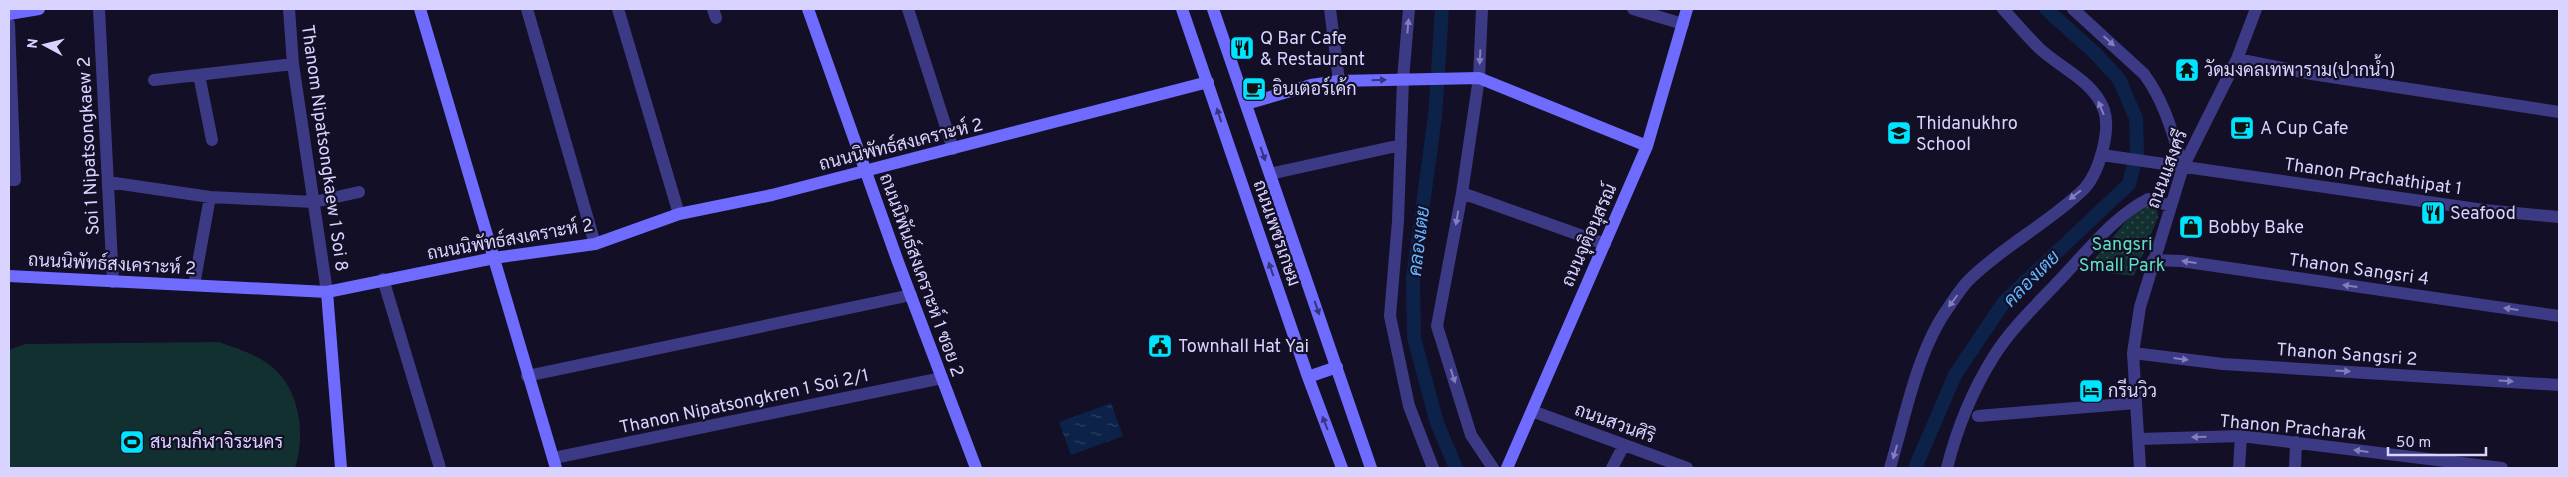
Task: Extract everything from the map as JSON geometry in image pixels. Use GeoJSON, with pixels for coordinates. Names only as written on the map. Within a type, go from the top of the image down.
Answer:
{"type":"FeatureCollection","features":[{"type":"Feature","properties":{"kind":"street"},"geometry":{"type":"LineString","coordinates":[[9,14],[39,9]]}},
{"type":"Feature","properties":{"kind":"street","name":"Soi 1 Nipatsongkaew 2"},"geometry":{"type":"LineString","coordinates":[[98,9],[113,282]]}},
{"type":"Feature","properties":{"kind":"street","name":"Thanom Nipatsongkaew 1 Soi 8"},"geometry":{"type":"LineString","coordinates":[[289,9],[294,64],[327,292]]}},
{"type":"Feature","properties":{"kind":"street"},"geometry":{"type":"LineString","coordinates":[[420,9],[527,376],[555,463]]}},
{"type":"Feature","properties":{"kind":"street"},"geometry":{"type":"LineString","coordinates":[[527,9],[594,244]]}},
{"type":"Feature","properties":{"kind":"street"},"geometry":{"type":"LineString","coordinates":[[618,9],[679,214]]}},
{"type":"Feature","properties":{"kind":"street","name":"ถนนนิพันธ์สงเคราะห์ 1 ซอย 2"},"geometry":{"type":"LineString","coordinates":[[808,9],[865,170],[976,468]]}},
{"type":"Feature","properties":{"kind":"street"},"geometry":{"type":"LineString","coordinates":[[908,9],[953,149]]}},
{"type":"Feature","properties":{"kind":"street","name":"ถนนเพชรเกษม"},"geometry":{"type":"LineString","coordinates":[[1182,9],[1308,377],[1342,468]]}},
{"type":"Feature","properties":{"kind":"street","name":"ถนนเพชรเกษม"},"geometry":{"type":"LineString","coordinates":[[1213,9],[1338,367],[1371,468]]}},
{"type":"Feature","properties":{"kind":"street"},"geometry":{"type":"LineString","coordinates":[[1330,9],[1339,81]]}},
{"type":"Feature","properties":{"kind":"street"},"geometry":{"type":"LineString","coordinates":[[1409,9],[1403,79],[1398,221],[1390,316],[1409,406],[1433,468]]}},
{"type":"Feature","properties":{"kind":"street"},"geometry":{"type":"LineString","coordinates":[[1482,9],[1479,78],[1462,193],[1437,326],[1471,435],[1493,468]]}},
{"type":"Feature","properties":{"kind":"street"},"geometry":{"type":"LineString","coordinates":[[1633,9],[1683,24]]}},
{"type":"Feature","properties":{"kind":"street","name":"ถนนจุติอนุสรณ์"},"geometry":{"type":"LineString","coordinates":[[1507,468],[1647,146],[1687,9]]}},
{"type":"Feature","properties":{"kind":"street"},"geometry":{"type":"LineString","coordinates":[[1890,468],[1917,378],[1937,325],[1948,308],[1970,279],[2085,188],[2102,156],[2106,130],[2104,111],[2096,97],[2079,79],[2040,48],[2003,9]]}},
{"type":"Feature","properties":{"kind":"street"},"geometry":{"type":"LineString","coordinates":[[2073,9],[2144,74],[2153,86],[2172,130],[2183,167]]}},
{"type":"Feature","properties":{"kind":"street","name":"ถนนเเสงศรี"},"geometry":{"type":"LineString","coordinates":[[2140,468],[2140,439],[2133,353],[2140,307],[2183,167],[2237,59],[2256,9]]}},
{"type":"Feature","properties":{"kind":"street"},"geometry":{"type":"LineString","coordinates":[[9,24],[15,180],[9,180]]}},
{"type":"Feature","properties":{"kind":"street"},"geometry":{"type":"LineString","coordinates":[[2237,59],[2312,74],[2559,112]]}},
{"type":"Feature","properties":{"kind":"street"},"geometry":{"type":"LineString","coordinates":[[154,80],[294,64]]}},
{"type":"Feature","properties":{"kind":"street"},"geometry":{"type":"LineString","coordinates":[[199,75],[212,140]]}},
{"type":"Feature","properties":{"kind":"street"},"geometry":{"type":"LineString","coordinates":[[1246,104],[1311,85],[1339,81],[1479,78],[1647,146]]}},
{"type":"Feature","properties":{"kind":"street","name":"ถนนนิพัทธ์สงเคราะห์ 2"},"geometry":{"type":"LineString","coordinates":[[9,276],[327,292],[383,279],[494,258],[594,244],[679,214],[772,196],[865,170],[953,149],[1208,82]]}},
{"type":"Feature","properties":{"kind":"street"},"geometry":{"type":"LineString","coordinates":[[1270,174],[1401,145]]}},
{"type":"Feature","properties":{"kind":"street","name":"Thanon Prachathipat 1"},"geometry":{"type":"LineString","coordinates":[[2102,156],[2484,210],[2559,217]]}},
{"type":"Feature","properties":{"kind":"street"},"geometry":{"type":"LineString","coordinates":[[108,182],[210,197],[314,202],[360,192]]}},
{"type":"Feature","properties":{"kind":"street"},"geometry":{"type":"LineString","coordinates":[[1462,193],[1604,244]]}},
{"type":"Feature","properties":{"kind":"street"},"geometry":{"type":"LineString","coordinates":[[194,286],[210,197]]}},
{"type":"Feature","properties":{"kind":"street"},"geometry":{"type":"LineString","coordinates":[[1947,468],[1955,437],[1969,401],[1995,355],[2023,320],[2083,255],[2134,206],[2148,199],[2171,206]]}},
{"type":"Feature","properties":{"kind":"street","name":"Thanon Sangsri 4"},"geometry":{"type":"LineString","coordinates":[[2153,260],[2180,261],[2559,316]]}},
{"type":"Feature","properties":{"kind":"street"},"geometry":{"type":"LineString","coordinates":[[383,279],[440,468]]}},
{"type":"Feature","properties":{"kind":"street"},"geometry":{"type":"LineString","coordinates":[[327,292],[341,468]]}},
{"type":"Feature","properties":{"kind":"street"},"geometry":{"type":"LineString","coordinates":[[527,376],[911,295]]}},
{"type":"Feature","properties":{"kind":"street","name":"Thanon Sangsri 2"},"geometry":{"type":"LineString","coordinates":[[2133,353],[2223,364],[2559,384]]}},
{"type":"Feature","properties":{"kind":"street"},"geometry":{"type":"LineString","coordinates":[[1308,377],[1338,367]]}},
{"type":"Feature","properties":{"kind":"street","name":"Thanon Nipatsongkren 1 Soi 2/1"},"geometry":{"type":"LineString","coordinates":[[555,463],[942,378]]}},
{"type":"Feature","properties":{"kind":"street"},"geometry":{"type":"LineString","coordinates":[[1978,416],[2136,403]]}},
{"type":"Feature","properties":{"kind":"street","name":"ถนนสวนศิริ"},"geometry":{"type":"LineString","coordinates":[[1532,410],[1687,468]]}},
{"type":"Feature","properties":{"kind":"street"},"geometry":{"type":"LineString","coordinates":[[2239,468],[2241,436]]}},
{"type":"Feature","properties":{"kind":"street","name":"Thanon Pracharak"},"geometry":{"type":"LineString","coordinates":[[2140,439],[2241,436],[2461,466],[2502,468]]}},
{"type":"Feature","properties":{"kind":"street"},"geometry":{"type":"LineString","coordinates":[[2295,468],[2296,442]]}},
{"type":"Feature","properties":{"kind":"street"},"geometry":{"type":"LineString","coordinates":[[1612,468],[1624,445]]}},
{"type":"Feature","properties":{"kind":"green space","name":"Sangsri Small Park"},"geometry":{"type":"Polygon","coordinates":[[[2147,203],[2157,208],[2158,217],[2134,276],[2085,270],[2133,213],[2147,203]]]}},
{"type":"Feature","properties":{"kind":"green space"},"geometry":{"type":"Polygon","coordinates":[[[219,342],[259,358],[271,366],[289,387],[298,413],[300,427],[300,441],[295,468],[9,468],[9,350],[25,344],[219,342]]]}},
{"type":"Feature","properties":{"kind":"water"},"geometry":{"type":"Polygon","coordinates":[[[1111,403],[1123,436],[1071,455],[1059,422],[1111,403]]]}},
{"type":"Feature","properties":{"kind":"waterway","name":"คลองเตย"},"geometry":{"type":"LineString","coordinates":[[1442,9],[1435,116],[1413,279],[1414,338],[1437,423],[1456,468]]}},
{"type":"Feature","properties":{"kind":"waterway","name":"คลองเตย"},"geometry":{"type":"LineString","coordinates":[[1915,468],[1955,375],[2004,302],[2129,184],[2137,153],[2136,118],[2119,79],[2095,53],[2046,9]]}},
{"type":"Feature","properties":{"kind":"place","name":"Q Bar Cafe & Restaurant"},"geometry":{"type":"Point","coordinates":[1242,48]}},
{"type":"Feature","properties":{"kind":"place","name":"วัดมงคลเทพาราม(ปากน้ำ)"},"geometry":{"type":"Point","coordinates":[2187,70]}},
{"type":"Feature","properties":{"kind":"place","name":"อินเตอร์เค้ก"},"geometry":{"type":"Point","coordinates":[1254,89]}},
{"type":"Feature","properties":{"kind":"place","name":"A Cup Cafe"},"geometry":{"type":"Point","coordinates":[2242,128]}},
{"type":"Feature","properties":{"kind":"place","name":"Thidanukhro School"},"geometry":{"type":"Point","coordinates":[1899,133]}},
{"type":"Feature","properties":{"kind":"place","name":"Seafood"},"geometry":{"type":"Point","coordinates":[2433,213]}},
{"type":"Feature","properties":{"kind":"place","name":"Bobby Bake"},"geometry":{"type":"Point","coordinates":[2191,227]}},
{"type":"Feature","properties":{"kind":"place","name":"Townhall Hat Yai"},"geometry":{"type":"Point","coordinates":[1160,346]}},
{"type":"Feature","properties":{"kind":"place","name":"กรีนวิว"},"geometry":{"type":"Point","coordinates":[2091,391]}},
{"type":"Feature","properties":{"kind":"place","name":"สนามกีฬาจิระนคร"},"geometry":{"type":"Point","coordinates":[132,442]}}]}
